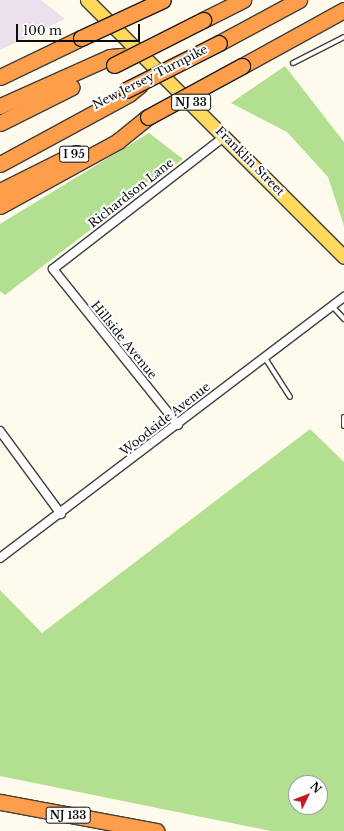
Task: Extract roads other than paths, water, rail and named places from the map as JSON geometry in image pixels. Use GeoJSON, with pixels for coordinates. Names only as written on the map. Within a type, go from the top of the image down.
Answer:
{"type":"FeatureCollection","features":[{"type":"Feature","properties":{"kind":"highway"},"geometry":{"type":"LineString","coordinates":[[0,77],[163,0]]}},
{"type":"Feature","properties":{"kind":"highway"},"geometry":{"type":"LineString","coordinates":[[0,106],[112,61],[136,54],[243,0]]}},
{"type":"Feature","properties":{"kind":"highway","name":"New Jersey Turnpike"},"geometry":{"type":"LineString","coordinates":[[0,152],[128,92],[144,82],[299,0]]}},
{"type":"Feature","properties":{"kind":"highway","name":"I 95"},"geometry":{"type":"LineString","coordinates":[[0,191],[148,117],[344,10]]}},
{"type":"Feature","properties":{"kind":"highway"},"geometry":{"type":"LineString","coordinates":[[0,69],[53,52]]}},
{"type":"Feature","properties":{"kind":"highway"},"geometry":{"type":"LineString","coordinates":[[0,123],[112,61]]}},
{"type":"Feature","properties":{"kind":"highway"},"geometry":{"type":"LineString","coordinates":[[0,164],[128,92]]}},
{"type":"Feature","properties":{"kind":"highway"},"geometry":{"type":"LineString","coordinates":[[0,206],[118,141],[148,117]]}},
{"type":"Feature","properties":{"kind":"highway","name":"NJ 133"},"geometry":{"type":"LineString","coordinates":[[0,802],[156,831]]}},
{"type":"Feature","properties":{"kind":"main road","name":"Franklin Street"},"geometry":{"type":"LineString","coordinates":[[87,0],[225,136],[344,257]]}},
{"type":"Feature","properties":{"kind":"street","name":"Richardson Lane"},"geometry":{"type":"LineString","coordinates":[[53,269],[225,136]]}},
{"type":"Feature","properties":{"kind":"street","name":"Hillside Avenue"},"geometry":{"type":"LineString","coordinates":[[53,269],[178,425]]}},
{"type":"Feature","properties":{"kind":"street","name":"Woodside Avenue"},"geometry":{"type":"LineString","coordinates":[[0,558],[61,514],[344,297]]}},
{"type":"Feature","properties":{"kind":"street"},"geometry":{"type":"LineString","coordinates":[[0,431],[61,514]]}},
{"type":"Feature","properties":{"kind":"lane"},"geometry":{"type":"LineString","coordinates":[[293,63],[344,37]]}},
{"type":"Feature","properties":{"kind":"lane"},"geometry":{"type":"LineString","coordinates":[[332,306],[344,318]]}},
{"type":"Feature","properties":{"kind":"lane"},"geometry":{"type":"LineString","coordinates":[[265,357],[290,397]]}},
{"type":"Feature","properties":{"kind":"lane"},"geometry":{"type":"LineString","coordinates":[[344,417],[344,426]]}}]}
